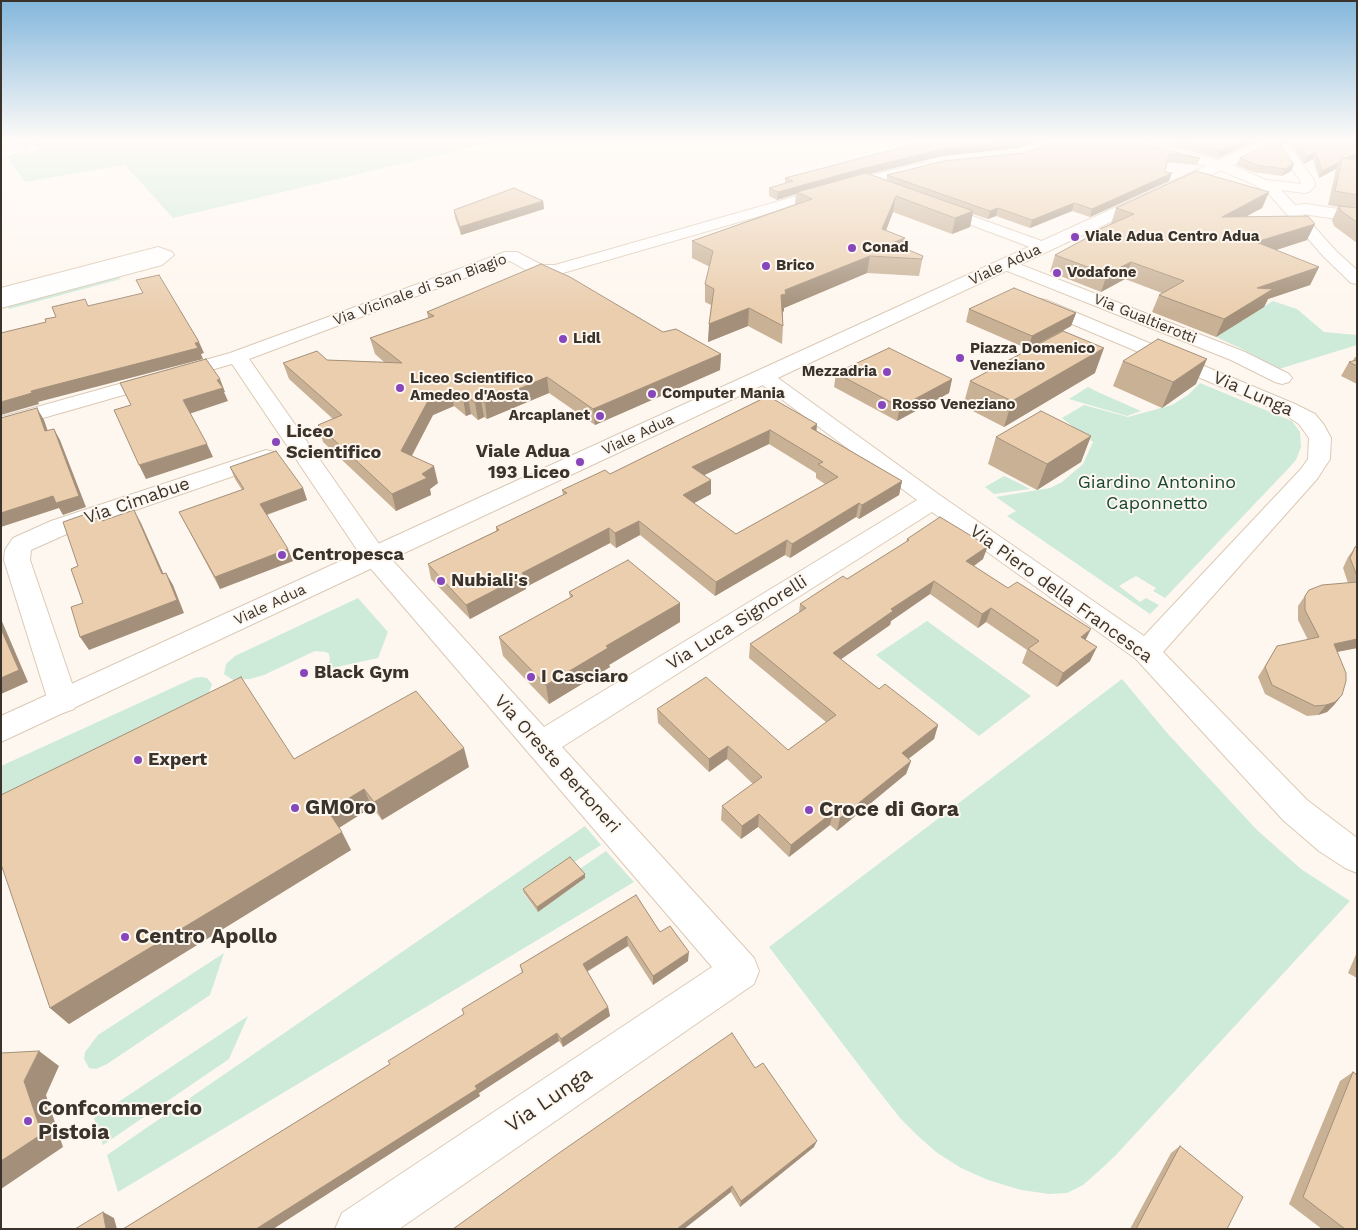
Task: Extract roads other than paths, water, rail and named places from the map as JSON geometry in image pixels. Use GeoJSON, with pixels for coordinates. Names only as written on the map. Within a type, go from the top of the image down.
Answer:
{"type":"FeatureCollection","features":[{"type":"Feature","properties":{"kind":"street","name":"Via Vicinale di San Biagio"},"geometry":{"type":"LineString","coordinates":[[1,424],[237,357],[511,255],[539,270],[556,270],[808,197]]}},
{"type":"Feature","properties":{"kind":"street","name":"Viale Adua"},"geometry":{"type":"LineString","coordinates":[[1,730],[1150,197]]}},
{"type":"Feature","properties":{"kind":"street"},"geometry":{"type":"LineString","coordinates":[[1279,197],[1330,254],[1357,280]]}},
{"type":"Feature","properties":{"kind":"street"},"geometry":{"type":"LineString","coordinates":[[1305,197],[1307,209]]}},
{"type":"Feature","properties":{"kind":"street"},"geometry":{"type":"LineString","coordinates":[[920,201],[1044,247]]}},
{"type":"Feature","properties":{"kind":"street"},"geometry":{"type":"LineString","coordinates":[[1290,210],[1307,209],[1357,217]]}},
{"type":"Feature","properties":{"kind":"street"},"geometry":{"type":"LineString","coordinates":[[1,293],[56,282],[156,261],[164,257],[165,254],[150,253],[56,282],[1,303]]}},
{"type":"Feature","properties":{"kind":"street","name":"Via Gualtierotti"},"geometry":{"type":"LineString","coordinates":[[1006,264],[1238,356],[1282,378]]}},
{"type":"Feature","properties":{"kind":"street","name":"Via Lunga"},"geometry":{"type":"LineString","coordinates":[[1029,300],[1288,408],[1307,419],[1313,425],[1320,438],[1319,460],[1309,474],[1146,652]]}},
{"type":"Feature","properties":{"kind":"street"},"geometry":{"type":"LineString","coordinates":[[237,357],[375,557]]}},
{"type":"Feature","properties":{"kind":"street","name":"Via Piero della Francesca"},"geometry":{"type":"LineString","coordinates":[[764,377],[933,502],[1146,652],[1295,810],[1331,840],[1357,856]]}},
{"type":"Feature","properties":{"kind":"street","name":"Via Cimabue"},"geometry":{"type":"LineString","coordinates":[[63,702],[17,560],[18,550],[22,544],[60,527],[298,446]]}},
{"type":"Feature","properties":{"kind":"street","name":"Via Luca Signorelli"},"geometry":{"type":"LineString","coordinates":[[540,745],[933,502]]}},
{"type":"Feature","properties":{"kind":"street","name":"Via Oreste Bertoneri"},"geometry":{"type":"LineString","coordinates":[[375,557],[740,971]]}},
{"type":"Feature","properties":{"kind":"street","name":"Via Lunga"},"geometry":{"type":"LineString","coordinates":[[358,1229],[740,971]]}},
{"type":"Feature","properties":{"kind":"place","name":"Viale Adua Centro Adua"},"geometry":{"type":"Point","coordinates":[1075,237]}},
{"type":"Feature","properties":{"kind":"place","name":"Conad"},"geometry":{"type":"Point","coordinates":[852,248]}},
{"type":"Feature","properties":{"kind":"place","name":"Brico"},"geometry":{"type":"Point","coordinates":[766,266]}},
{"type":"Feature","properties":{"kind":"place","name":"Vodafone"},"geometry":{"type":"Point","coordinates":[1057,273]}},
{"type":"Feature","properties":{"kind":"place","name":"Lidl"},"geometry":{"type":"Point","coordinates":[563,339]}},
{"type":"Feature","properties":{"kind":"place","name":"Piazza Domenico Veneziano"},"geometry":{"type":"Point","coordinates":[960,358]}},
{"type":"Feature","properties":{"kind":"place","name":"Mezzadria"},"geometry":{"type":"Point","coordinates":[887,372]}},
{"type":"Feature","properties":{"kind":"place","name":"Liceo Scientifico Amedeo d'Aosta"},"geometry":{"type":"Point","coordinates":[400,388]}},
{"type":"Feature","properties":{"kind":"place","name":"Computer Mania"},"geometry":{"type":"Point","coordinates":[652,394]}},
{"type":"Feature","properties":{"kind":"place","name":"Rosso Veneziano"},"geometry":{"type":"Point","coordinates":[882,405]}},
{"type":"Feature","properties":{"kind":"place","name":"Arcaplanet"},"geometry":{"type":"Point","coordinates":[600,416]}},
{"type":"Feature","properties":{"kind":"place","name":"Liceo Scientifico"},"geometry":{"type":"Point","coordinates":[276,442]}},
{"type":"Feature","properties":{"kind":"place","name":"Viale Adua 193 Liceo"},"geometry":{"type":"Point","coordinates":[580,462]}},
{"type":"Feature","properties":{"kind":"place","name":"Centropesca"},"geometry":{"type":"Point","coordinates":[282,555]}},
{"type":"Feature","properties":{"kind":"place","name":"Nubiali's"},"geometry":{"type":"Point","coordinates":[441,581]}},
{"type":"Feature","properties":{"kind":"place","name":"Black Gym"},"geometry":{"type":"Point","coordinates":[304,673]}},
{"type":"Feature","properties":{"kind":"place","name":"I Casciaro"},"geometry":{"type":"Point","coordinates":[531,677]}},
{"type":"Feature","properties":{"kind":"place","name":"Expert"},"geometry":{"type":"Point","coordinates":[138,760]}},
{"type":"Feature","properties":{"kind":"place","name":"GMOro"},"geometry":{"type":"Point","coordinates":[295,808]}},
{"type":"Feature","properties":{"kind":"place","name":"Croce di Gora"},"geometry":{"type":"Point","coordinates":[809,810]}},
{"type":"Feature","properties":{"kind":"place","name":"Centro Apollo"},"geometry":{"type":"Point","coordinates":[125,937]}},
{"type":"Feature","properties":{"kind":"place","name":"Confcommercio Pistoia"},"geometry":{"type":"Point","coordinates":[28,1121]}},
{"type":"Feature","properties":{"kind":"park label","name":"Giardino Antonino Caponnetto"},"geometry":{"type":"Point","coordinates":[1157,493]}}]}
